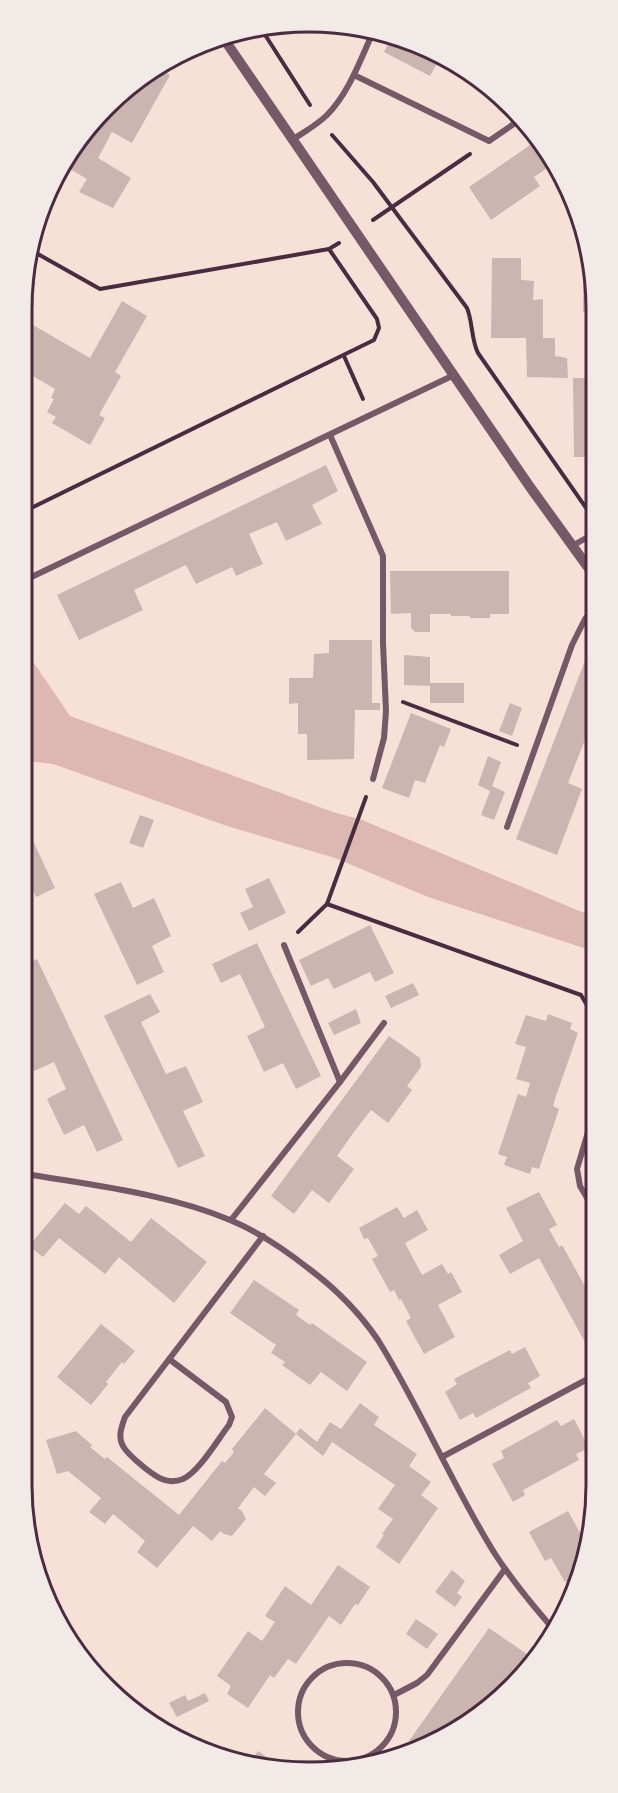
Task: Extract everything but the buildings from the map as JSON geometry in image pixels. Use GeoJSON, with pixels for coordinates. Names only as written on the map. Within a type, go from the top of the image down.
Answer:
{"type":"FeatureCollection","features":[{"type":"Feature","properties":{"kind":"street"},"geometry":{"type":"LineString","coordinates":[[292,140],[321,120],[334,107],[354,75],[370,39]]}},
{"type":"Feature","properties":{"kind":"street"},"geometry":{"type":"LineString","coordinates":[[227,44],[586,565]]}},
{"type":"Feature","properties":{"kind":"street"},"geometry":{"type":"LineString","coordinates":[[354,75],[489,141],[515,123]]}},
{"type":"Feature","properties":{"kind":"street"},"geometry":{"type":"LineString","coordinates":[[32,577],[454,375]]}},
{"type":"Feature","properties":{"kind":"street"},"geometry":{"type":"LineString","coordinates":[[330,435],[383,556],[386,695],[384,738],[373,779]]}},
{"type":"Feature","properties":{"kind":"street"},"geometry":{"type":"LineString","coordinates":[[572,546],[586,538]]}},
{"type":"Feature","properties":{"kind":"street"},"geometry":{"type":"LineString","coordinates":[[507,827],[572,645],[586,618]]}},
{"type":"Feature","properties":{"kind":"street"},"geometry":{"type":"LineString","coordinates":[[284,945],[340,1082]]}},
{"type":"Feature","properties":{"kind":"street"},"geometry":{"type":"LineString","coordinates":[[231,1220],[384,1023]]}},
{"type":"Feature","properties":{"kind":"street"},"geometry":{"type":"LineString","coordinates":[[586,1139],[577,1169],[580,1186],[586,1196]]}},
{"type":"Feature","properties":{"kind":"street"},"geometry":{"type":"LineString","coordinates":[[32,1175],[175,1202],[231,1220],[263,1236],[332,1287],[369,1327],[386,1353],[470,1512],[505,1569],[534,1608],[549,1623]]}},
{"type":"Feature","properties":{"kind":"street"},"geometry":{"type":"LineString","coordinates":[[169,1359],[226,1402],[232,1417],[229,1425],[191,1474],[174,1481],[157,1477],[129,1454],[122,1446],[121,1427],[125,1417],[169,1359],[263,1236]]}},
{"type":"Feature","properties":{"kind":"street"},"geometry":{"type":"LineString","coordinates":[[442,1457],[586,1380]]}},
{"type":"Feature","properties":{"kind":"street"},"geometry":{"type":"LineString","coordinates":[[394,1695],[427,1676],[505,1569]]}},
{"type":"Feature","properties":{"kind":"street"},"geometry":{"type":"LineString","coordinates":[[338,1760],[324,1756],[306,1740],[300,1725],[298,1710],[309,1680],[321,1670],[336,1664],[352,1663],[374,1671],[386,1681],[394,1695],[397,1719],[392,1734],[374,1753]]}},
{"type":"Feature","properties":{"kind":"path"},"geometry":{"type":"LineString","coordinates":[[265,35],[321,120],[344,150],[362,168],[467,308],[474,345],[478,353],[586,507]]}},
{"type":"Feature","properties":{"kind":"path"},"geometry":{"type":"LineString","coordinates":[[37,254],[100,289],[329,249],[489,141]]}},
{"type":"Feature","properties":{"kind":"path"},"geometry":{"type":"LineString","coordinates":[[32,508],[344,357],[374,340],[379,328],[373,312],[329,249]]}},
{"type":"Feature","properties":{"kind":"path"},"geometry":{"type":"LineString","coordinates":[[344,357],[370,415]]}},
{"type":"Feature","properties":{"kind":"path"},"geometry":{"type":"LineString","coordinates":[[386,695],[534,752]]}},
{"type":"Feature","properties":{"kind":"path"},"geometry":{"type":"LineString","coordinates":[[284,945],[327,904],[361,812]]}},
{"type":"Feature","properties":{"kind":"path"},"geometry":{"type":"LineString","coordinates":[[327,904],[581,995],[586,1004]]}},
{"type":"Feature","properties":{"kind":"shaded area"},"geometry":{"type":"Polygon","coordinates":[[[32,660],[70,716],[333,812],[362,820],[586,912],[586,949],[428,897],[335,858],[227,826],[53,764],[32,762],[32,660]]]}}]}
